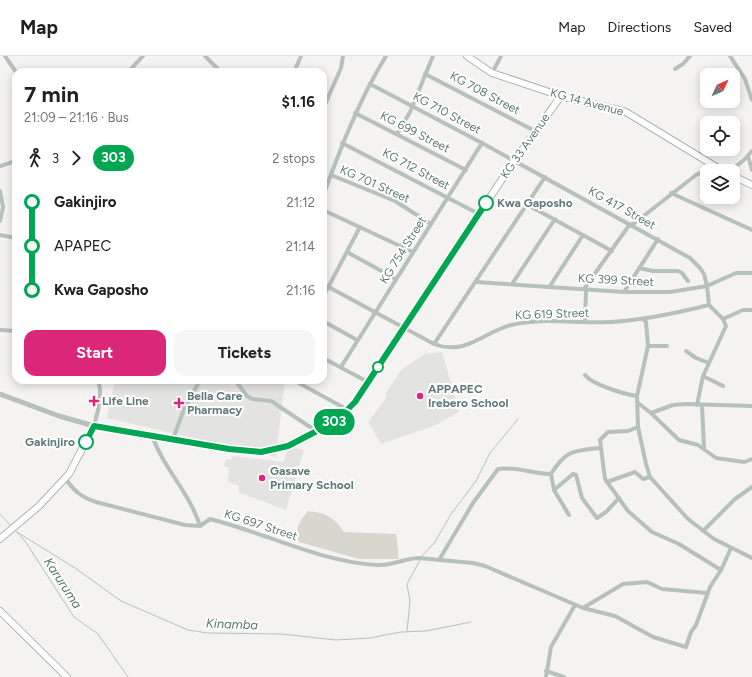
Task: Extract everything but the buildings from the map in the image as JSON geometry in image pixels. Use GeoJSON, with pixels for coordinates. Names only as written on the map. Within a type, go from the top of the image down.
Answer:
{"type":"FeatureCollection","features":[{"type":"Feature","properties":{"kind":"main road","name":"KG 14 Avenue"},"geometry":{"type":"LineString","coordinates":[[467,56],[492,73],[561,96],[626,112],[711,164]]}},
{"type":"Feature","properties":{"kind":"main road","name":"KG 33 Avenue"},"geometry":{"type":"LineString","coordinates":[[94,426],[229,449],[261,452],[288,446],[336,421],[349,410],[514,161],[561,96]]}},
{"type":"Feature","properties":{"kind":"main road"},"geometry":{"type":"LineString","coordinates":[[740,180],[752,186]]}},
{"type":"Feature","properties":{"kind":"main road"},"geometry":{"type":"LineString","coordinates":[[0,538],[39,506],[65,478],[76,462],[94,426]]}},
{"type":"Feature","properties":{"kind":"main road"},"geometry":{"type":"LineString","coordinates":[[0,610],[67,677]]}},
{"type":"Feature","properties":{"kind":"street"},"geometry":{"type":"LineString","coordinates":[[2,56],[12,68]]}},
{"type":"Feature","properties":{"kind":"street"},"geometry":{"type":"LineString","coordinates":[[132,68],[143,56]]}},
{"type":"Feature","properties":{"kind":"street"},"geometry":{"type":"LineString","coordinates":[[205,56],[217,68]]}},
{"type":"Feature","properties":{"kind":"street"},"geometry":{"type":"LineString","coordinates":[[296,68],[301,56]]}},
{"type":"Feature","properties":{"kind":"street"},"geometry":{"type":"LineString","coordinates":[[327,100],[341,68],[343,56]]}},
{"type":"Feature","properties":{"kind":"street"},"geometry":{"type":"LineString","coordinates":[[327,186],[342,143],[355,113],[386,56]]}},
{"type":"Feature","properties":{"kind":"street"},"geometry":{"type":"LineString","coordinates":[[397,134],[412,106],[433,56]]}},
{"type":"Feature","properties":{"kind":"street"},"geometry":{"type":"LineString","coordinates":[[492,73],[501,56]]}},
{"type":"Feature","properties":{"kind":"street"},"geometry":{"type":"LineString","coordinates":[[675,69],[683,64],[690,56]]}},
{"type":"Feature","properties":{"kind":"street"},"geometry":{"type":"LineString","coordinates":[[730,56],[745,79],[752,100]]}},
{"type":"Feature","properties":{"kind":"street","name":"KG 708 Street"},"geometry":{"type":"LineString","coordinates":[[425,74],[535,131]]}},
{"type":"Feature","properties":{"kind":"street","name":"KG 710 Street"},"geometry":{"type":"LineString","coordinates":[[370,84],[514,161]]}},
{"type":"Feature","properties":{"kind":"street","name":"KG 699 Street"},"geometry":{"type":"LineString","coordinates":[[355,113],[466,170]]}},
{"type":"Feature","properties":{"kind":"street","name":"KG 712 Street"},"geometry":{"type":"LineString","coordinates":[[342,143],[479,214]]}},
{"type":"Feature","properties":{"kind":"street","name":"KG 754 Street"},"geometry":{"type":"LineString","coordinates":[[341,367],[482,143]]}},
{"type":"Feature","properties":{"kind":"street"},"geometry":{"type":"LineString","coordinates":[[738,164],[752,151]]}},
{"type":"Feature","properties":{"kind":"street"},"geometry":{"type":"LineString","coordinates":[[748,156],[752,170]]}},
{"type":"Feature","properties":{"kind":"street","name":"KG 417 Street"},"geometry":{"type":"LineString","coordinates":[[514,161],[658,239],[696,263],[704,274],[709,305]]}},
{"type":"Feature","properties":{"kind":"street"},"geometry":{"type":"LineString","coordinates":[[0,166],[12,162]]}},
{"type":"Feature","properties":{"kind":"street"},"geometry":{"type":"LineString","coordinates":[[584,322],[585,289],[631,224],[700,173]]}},
{"type":"Feature","properties":{"kind":"street","name":"KG 701 Street"},"geometry":{"type":"LineString","coordinates":[[331,175],[395,201],[431,224]]}},
{"type":"Feature","properties":{"kind":"street"},"geometry":{"type":"LineString","coordinates":[[434,344],[545,177]]}},
{"type":"Feature","properties":{"kind":"street"},"geometry":{"type":"LineString","coordinates":[[0,191],[3,207],[0,221]]}},
{"type":"Feature","properties":{"kind":"street"},"geometry":{"type":"LineString","coordinates":[[671,193],[752,230]]}},
{"type":"Feature","properties":{"kind":"street"},"geometry":{"type":"LineString","coordinates":[[526,204],[612,251]]}},
{"type":"Feature","properties":{"kind":"street"},"geometry":{"type":"LineString","coordinates":[[327,212],[413,252]]}},
{"type":"Feature","properties":{"kind":"street"},"geometry":{"type":"LineString","coordinates":[[512,284],[555,219]]}},
{"type":"Feature","properties":{"kind":"street"},"geometry":{"type":"LineString","coordinates":[[328,287],[360,227]]}},
{"type":"Feature","properties":{"kind":"street"},"geometry":{"type":"LineString","coordinates":[[0,235],[12,237]]}},
{"type":"Feature","properties":{"kind":"street"},"geometry":{"type":"LineString","coordinates":[[550,286],[583,235]]}},
{"type":"Feature","properties":{"kind":"street"},"geometry":{"type":"LineString","coordinates":[[624,292],[658,239]]}},
{"type":"Feature","properties":{"kind":"street"},"geometry":{"type":"LineString","coordinates":[[347,252],[396,279]]}},
{"type":"Feature","properties":{"kind":"street"},"geometry":{"type":"LineString","coordinates":[[639,268],[653,271],[678,271],[682,273],[688,281]]}},
{"type":"Feature","properties":{"kind":"street","name":"KG 399 Street"},"geometry":{"type":"LineString","coordinates":[[476,282],[624,292],[670,292],[707,286],[736,273],[752,272]]}},
{"type":"Feature","properties":{"kind":"street","name":"KG 619 Street"},"geometry":{"type":"LineString","coordinates":[[328,287],[434,344],[450,348],[458,348],[500,329],[522,323],[610,322],[643,319],[709,305]]}},
{"type":"Feature","properties":{"kind":"street"},"geometry":{"type":"LineString","coordinates":[[704,448],[699,405],[703,376],[718,347],[726,326],[722,319],[709,305]]}},
{"type":"Feature","properties":{"kind":"street"},"geometry":{"type":"LineString","coordinates":[[722,319],[743,310],[752,310]]}},
{"type":"Feature","properties":{"kind":"street"},"geometry":{"type":"LineString","coordinates":[[643,319],[646,322],[648,346],[637,396],[638,427],[650,477],[688,519],[703,531],[731,548],[752,557]]}},
{"type":"Feature","properties":{"kind":"street"},"geometry":{"type":"LineString","coordinates":[[327,323],[357,340]]}},
{"type":"Feature","properties":{"kind":"street"},"geometry":{"type":"LineString","coordinates":[[0,330],[12,331]]}},
{"type":"Feature","properties":{"kind":"street"},"geometry":{"type":"LineString","coordinates":[[648,346],[667,346]]}},
{"type":"Feature","properties":{"kind":"street"},"geometry":{"type":"LineString","coordinates":[[686,351],[696,358],[709,363]]}},
{"type":"Feature","properties":{"kind":"street"},"geometry":{"type":"LineString","coordinates":[[327,360],[368,382]]}},
{"type":"Feature","properties":{"kind":"street"},"geometry":{"type":"LineString","coordinates":[[585,375],[597,383],[625,394],[637,396]]}},
{"type":"Feature","properties":{"kind":"street"},"geometry":{"type":"LineString","coordinates":[[703,376],[723,386]]}},
{"type":"Feature","properties":{"kind":"street"},"geometry":{"type":"LineString","coordinates":[[0,394],[59,416],[94,426],[101,400],[99,384]]}},
{"type":"Feature","properties":{"kind":"street"},"geometry":{"type":"LineString","coordinates":[[173,439],[184,409],[198,384]]}},
{"type":"Feature","properties":{"kind":"street"},"geometry":{"type":"LineString","coordinates":[[238,384],[247,396],[257,400],[271,401],[316,431]]}},
{"type":"Feature","properties":{"kind":"street"},"geometry":{"type":"LineString","coordinates":[[301,384],[349,410]]}},
{"type":"Feature","properties":{"kind":"street"},"geometry":{"type":"LineString","coordinates":[[637,403],[651,413],[679,440],[692,442],[704,448],[716,458],[744,462],[752,460]]}},
{"type":"Feature","properties":{"kind":"street"},"geometry":{"type":"LineString","coordinates":[[651,413],[673,406],[752,406]]}},
{"type":"Feature","properties":{"kind":"street"},"geometry":{"type":"LineString","coordinates":[[638,427],[628,431],[605,433],[600,440],[604,475],[607,482],[628,511],[648,530],[679,544],[721,570]]}},
{"type":"Feature","properties":{"kind":"street"},"geometry":{"type":"LineString","coordinates":[[152,435],[165,463],[180,487],[200,526]]}},
{"type":"Feature","properties":{"kind":"street"},"geometry":{"type":"LineString","coordinates":[[569,515],[554,490],[551,474],[570,452],[600,448]]}},
{"type":"Feature","properties":{"kind":"street"},"geometry":{"type":"LineString","coordinates":[[551,474],[532,473],[506,468],[498,469],[472,503],[439,560],[485,566],[575,605],[615,616],[653,637],[686,647],[708,593],[731,548]]}},
{"type":"Feature","properties":{"kind":"street"},"geometry":{"type":"LineString","coordinates":[[607,482],[635,472],[643,479],[650,477]]}},
{"type":"Feature","properties":{"kind":"street"},"geometry":{"type":"LineString","coordinates":[[554,490],[573,474],[576,475],[582,498],[597,518],[606,512],[619,498]]}},
{"type":"Feature","properties":{"kind":"street","name":"KG 697 Street"},"geometry":{"type":"LineString","coordinates":[[65,478],[76,493],[85,498],[186,525],[200,526],[210,519],[326,556],[364,564],[386,564],[412,558],[439,560]]}},
{"type":"Feature","properties":{"kind":"street"},"geometry":{"type":"LineString","coordinates":[[703,531],[735,499],[752,487]]}},
{"type":"Feature","properties":{"kind":"street"},"geometry":{"type":"LineString","coordinates":[[583,608],[623,584],[650,583],[662,589],[708,593]]}},
{"type":"Feature","properties":{"kind":"street"},"geometry":{"type":"LineString","coordinates":[[546,677],[551,647],[575,605]]}},
{"type":"Feature","properties":{"kind":"street"},"geometry":{"type":"LineString","coordinates":[[546,672],[564,677]]}},
{"type":"Feature","properties":{"kind":"shaded area","name":"APPAPEC Irebero School"},"geometry":{"type":"Polygon","coordinates":[[[442,352],[459,412],[436,425],[381,444],[368,422],[386,398],[386,393],[401,370],[425,354],[442,352]]]}},
{"type":"Feature","properties":{"kind":"shaded area"},"geometry":{"type":"Polygon","coordinates":[[[114,384],[285,384],[276,457],[107,418],[114,384]]]}},
{"type":"Feature","properties":{"kind":"shaded area","name":"Gasave Primary School"},"geometry":{"type":"Polygon","coordinates":[[[289,447],[304,450],[286,510],[238,492],[239,486],[228,482],[229,468],[224,466],[226,459],[231,460],[232,456],[283,462],[289,447]]]}},
{"type":"Feature","properties":{"kind":"shaded area"},"geometry":{"type":"Polygon","coordinates":[[[308,511],[320,513],[333,519],[344,532],[396,534],[399,559],[359,559],[299,542],[297,533],[299,525],[308,511]]]}},
{"type":"Feature","properties":{"kind":"waterway"},"geometry":{"type":"LineString","coordinates":[[421,557],[435,542],[451,514],[476,481],[490,453],[518,419]]}},
{"type":"Feature","properties":{"kind":"waterway","name":"Karuruma"},"geometry":{"type":"LineString","coordinates":[[0,514],[11,526]]}},
{"type":"Feature","properties":{"kind":"waterway","name":"Karuruma"},"geometry":{"type":"LineString","coordinates":[[15,530],[25,541],[74,617],[98,634],[128,677]]}},
{"type":"Feature","properties":{"kind":"waterway","name":"Kinamba"},"geometry":{"type":"LineString","coordinates":[[17,532],[75,568],[121,601],[188,630],[207,633],[281,634],[336,640],[370,638],[401,632],[426,631],[471,622]]}},
{"type":"Feature","properties":{"kind":"waterway"},"geometry":{"type":"LineString","coordinates":[[407,631],[410,601],[407,584],[420,560]]}},
{"type":"Feature","properties":{"kind":"bus line","name":"303"},"geometry":{"type":"LineString","coordinates":[[86,442],[94,426],[229,449],[261,452],[288,446],[336,421],[343,416],[355,402],[486,203]]}},
{"type":"Feature","properties":{"kind":"place","name":"Kwa Gaposho"},"geometry":{"type":"Point","coordinates":[486,203]}},
{"type":"Feature","properties":{"kind":"place","name":"APPAPEC Irebero School"},"geometry":{"type":"Point","coordinates":[420,396]}},
{"type":"Feature","properties":{"kind":"place","name":"Life Line"},"geometry":{"type":"Point","coordinates":[94,401]}},
{"type":"Feature","properties":{"kind":"place","name":"Bella Care Pharmacy"},"geometry":{"type":"Point","coordinates":[179,403]}},
{"type":"Feature","properties":{"kind":"place","name":"Gakinjiro"},"geometry":{"type":"Point","coordinates":[86,442]}},
{"type":"Feature","properties":{"kind":"place","name":"Gasave Primary School"},"geometry":{"type":"Point","coordinates":[262,478]}}]}
